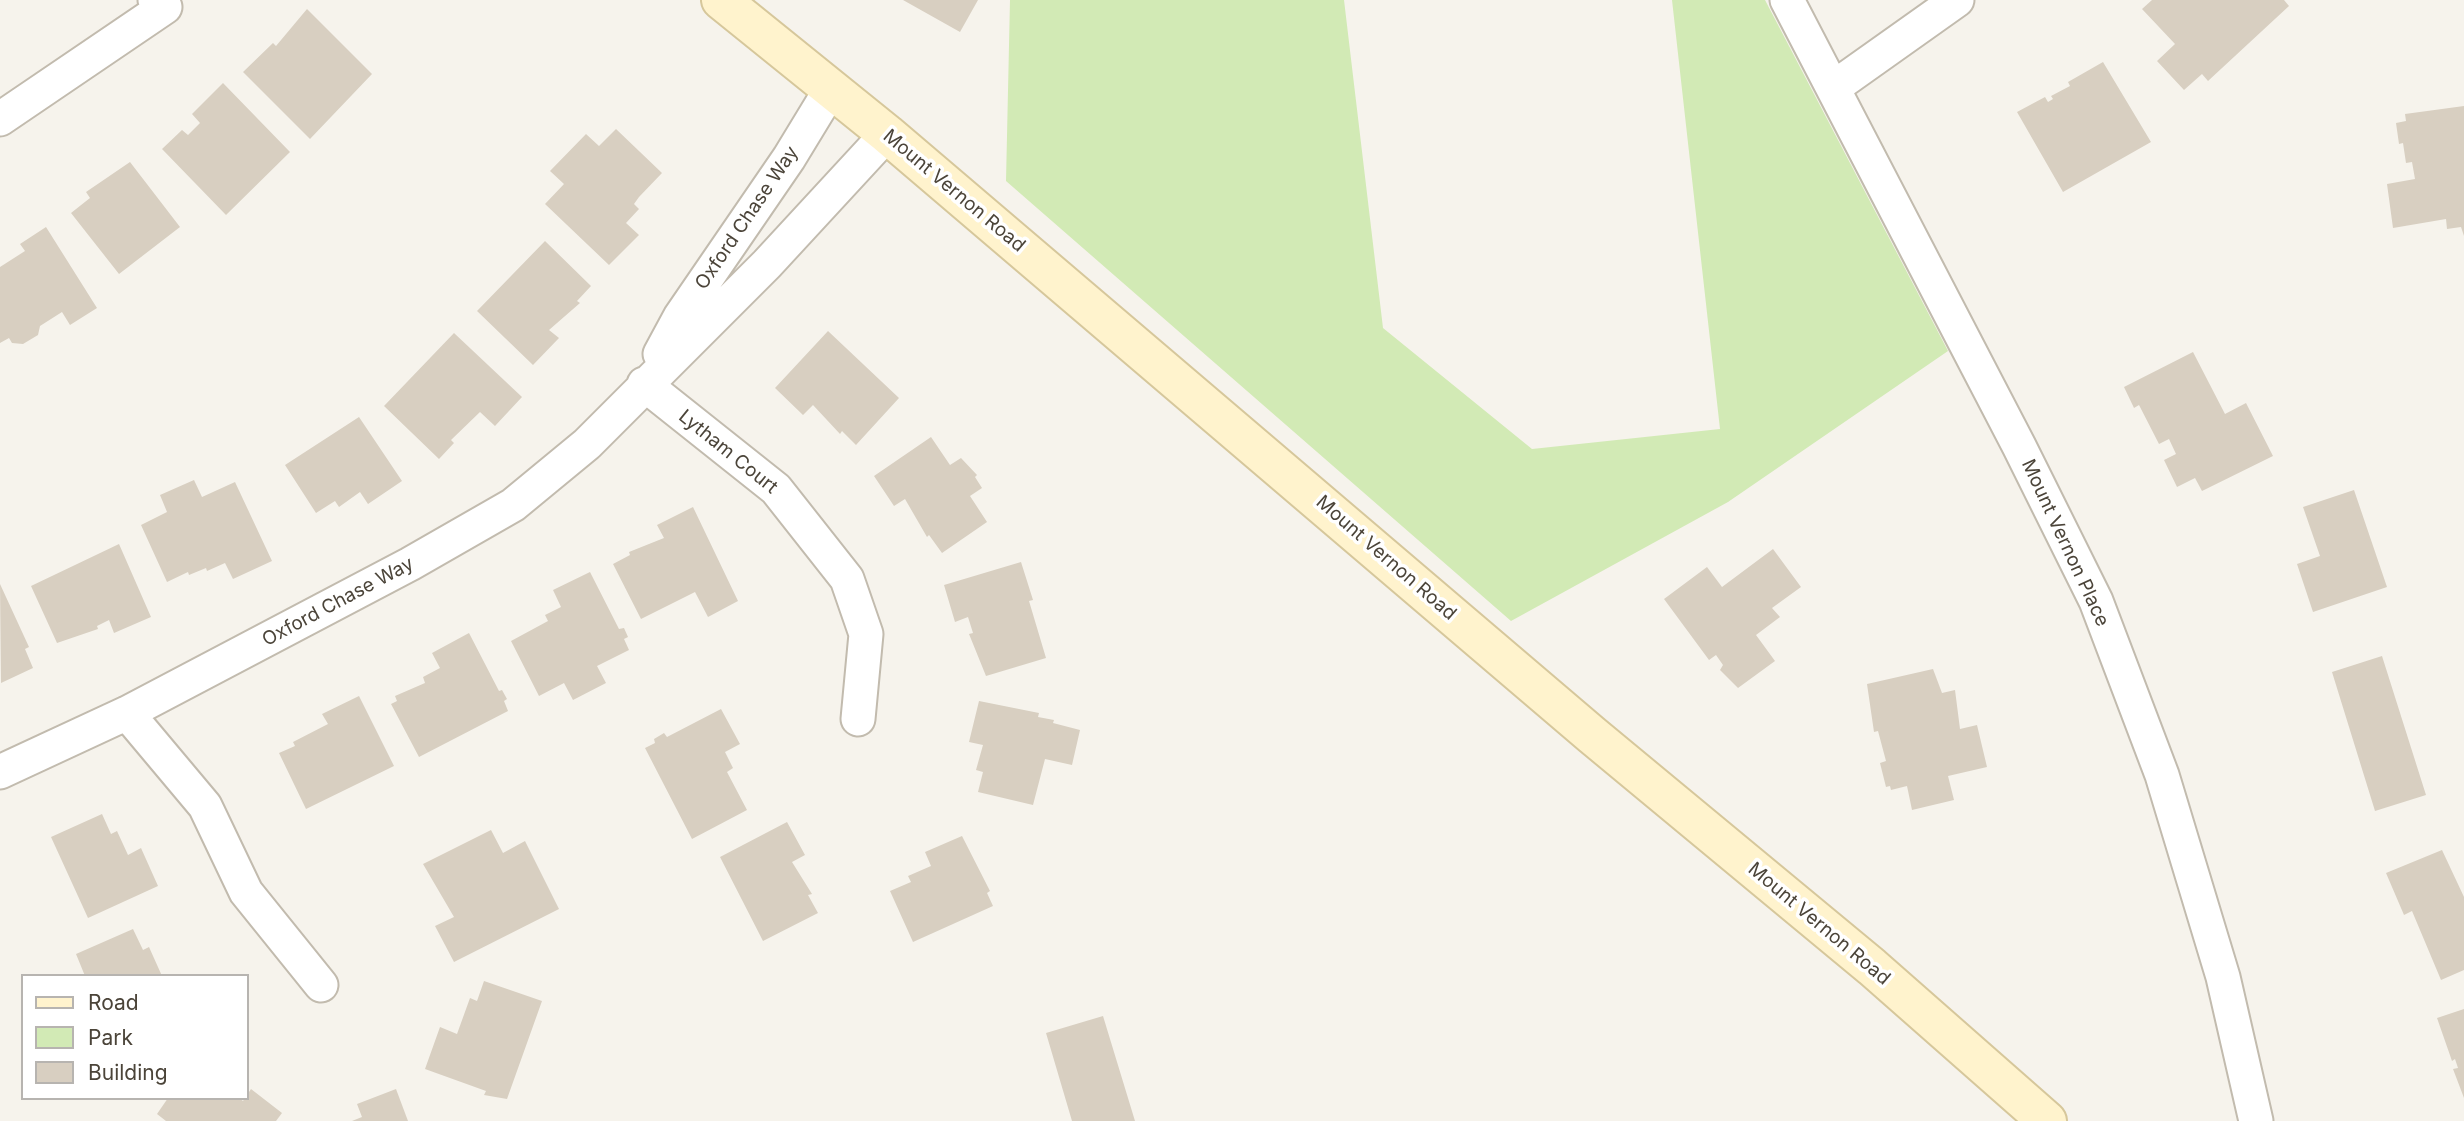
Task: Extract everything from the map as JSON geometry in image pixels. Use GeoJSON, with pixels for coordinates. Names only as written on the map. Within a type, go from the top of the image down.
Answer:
{"type":"FeatureCollection","features":[{"type":"Feature","properties":{"kind":"main road","name":"Mount Vernon Road"},"geometry":{"type":"LineString","coordinates":[[721,0],[887,134],[1591,735],[1872,967],[2047,1121]]}},
{"type":"Feature","properties":{"kind":"street"},"geometry":{"type":"LineString","coordinates":[[0,118],[165,7],[155,0]]}},
{"type":"Feature","properties":{"kind":"street","name":"Mount Vernon Place"},"geometry":{"type":"LineString","coordinates":[[1787,0],[2003,415],[2096,601],[2162,775],[2222,977],[2256,1121]]}},
{"type":"Feature","properties":{"kind":"street"},"geometry":{"type":"LineString","coordinates":[[1833,88],[1957,0]]}},
{"type":"Feature","properties":{"kind":"street","name":"Oxford Chase Way"},"geometry":{"type":"LineString","coordinates":[[644,384],[680,317],[789,158],[831,89]]}},
{"type":"Feature","properties":{"kind":"street","name":"Oxford Chase Way"},"geometry":{"type":"LineString","coordinates":[[0,772],[127,713],[410,564],[513,505],[587,444],[644,384],[767,264],[887,134]]}},
{"type":"Feature","properties":{"kind":"street","name":"Lytham Court"},"geometry":{"type":"LineString","coordinates":[[644,384],[776,489],[847,579],[866,634],[858,719]]}},
{"type":"Feature","properties":{"kind":"street"},"geometry":{"type":"LineString","coordinates":[[127,713],[205,806],[246,892],[321,985]]}},
{"type":"Feature","properties":{"kind":"green space"},"geometry":{"type":"Polygon","coordinates":[[[1010,0],[1344,0],[1383,328],[1532,449],[1720,429],[1672,0],[1765,0],[1948,351],[1728,502],[1511,621],[1006,181],[1010,0]]]}},
{"type":"Feature","properties":{"kind":"building"},"geometry":{"type":"Polygon","coordinates":[[[903,0],[978,0],[960,32],[903,0]]]}},
{"type":"Feature","properties":{"kind":"building"},"geometry":{"type":"Polygon","coordinates":[[[2152,0],[2284,0],[2289,6],[2208,81],[2202,74],[2184,90],[2157,61],[2175,44],[2142,9],[2152,0]]]}},
{"type":"Feature","properties":{"kind":"building"},"geometry":{"type":"Polygon","coordinates":[[[307,9],[372,74],[310,139],[243,72],[273,43],[276,46],[307,9]]]}},
{"type":"Feature","properties":{"kind":"building"},"geometry":{"type":"Polygon","coordinates":[[[2103,62],[2151,142],[2063,192],[2017,112],[2045,97],[2048,102],[2053,99],[2051,96],[2070,86],[2068,82],[2103,62]]]}},
{"type":"Feature","properties":{"kind":"building"},"geometry":{"type":"Polygon","coordinates":[[[223,83],[290,152],[226,215],[162,149],[182,130],[188,135],[200,123],[192,114],[223,83]]]}},
{"type":"Feature","properties":{"kind":"building"},"geometry":{"type":"Polygon","coordinates":[[[2464,106],[2464,236],[2461,227],[2447,229],[2446,219],[2393,228],[2387,184],[2415,179],[2412,162],[2406,163],[2403,143],[2399,144],[2396,123],[2406,121],[2405,114],[2464,106]]]}},
{"type":"Feature","properties":{"kind":"building"},"geometry":{"type":"Polygon","coordinates":[[[616,129],[662,173],[639,197],[634,204],[639,209],[626,223],[639,235],[609,265],[545,204],[564,184],[550,171],[586,134],[599,146],[616,129]]]}},
{"type":"Feature","properties":{"kind":"building"},"geometry":{"type":"Polygon","coordinates":[[[130,162],[180,227],[119,274],[71,213],[90,198],[86,192],[130,162]]]}},
{"type":"Feature","properties":{"kind":"building"},"geometry":{"type":"Polygon","coordinates":[[[46,227],[97,308],[70,325],[62,312],[40,326],[38,335],[23,344],[12,343],[9,338],[0,343],[0,267],[25,251],[20,244],[46,227]]]}},
{"type":"Feature","properties":{"kind":"building"},"geometry":{"type":"Polygon","coordinates":[[[545,241],[591,286],[577,301],[580,303],[549,330],[559,338],[533,365],[477,311],[545,241]]]}},
{"type":"Feature","properties":{"kind":"building"},"geometry":{"type":"Polygon","coordinates":[[[828,331],[899,398],[856,445],[842,431],[840,434],[813,405],[803,415],[775,388],[828,331]]]}},
{"type":"Feature","properties":{"kind":"building"},"geometry":{"type":"Polygon","coordinates":[[[454,333],[522,397],[495,426],[480,412],[451,440],[454,443],[439,459],[384,406],[454,333]]]}},
{"type":"Feature","properties":{"kind":"building"},"geometry":{"type":"Polygon","coordinates":[[[2193,352],[2225,414],[2246,403],[2273,456],[2202,491],[2195,478],[2177,487],[2164,460],[2176,454],[2169,439],[2159,444],[2139,405],[2134,408],[2124,387],[2193,352]]]}},
{"type":"Feature","properties":{"kind":"building"},"geometry":{"type":"Polygon","coordinates":[[[359,417],[402,481],[368,504],[360,492],[339,507],[335,501],[316,513],[285,465],[359,417]]]}},
{"type":"Feature","properties":{"kind":"building"},"geometry":{"type":"Polygon","coordinates":[[[931,437],[950,465],[961,458],[977,475],[975,477],[982,488],[970,496],[987,522],[942,553],[929,535],[927,537],[905,499],[894,506],[874,476],[931,437]]]}},
{"type":"Feature","properties":{"kind":"building"},"geometry":{"type":"Polygon","coordinates":[[[194,480],[202,497],[235,482],[272,561],[233,579],[225,563],[207,571],[206,568],[189,575],[188,572],[167,582],[141,525],[167,512],[160,495],[194,480]]]}},
{"type":"Feature","properties":{"kind":"building"},"geometry":{"type":"Polygon","coordinates":[[[2354,490],[2387,587],[2313,612],[2297,564],[2320,556],[2303,507],[2354,490]]]}},
{"type":"Feature","properties":{"kind":"building"},"geometry":{"type":"Polygon","coordinates":[[[693,507],[738,601],[708,617],[695,592],[641,619],[613,564],[630,555],[629,552],[664,538],[657,525],[693,507]]]}},
{"type":"Feature","properties":{"kind":"building"},"geometry":{"type":"Polygon","coordinates":[[[119,544],[151,617],[114,633],[109,620],[97,626],[98,629],[57,643],[31,586],[119,544]]]}},
{"type":"Feature","properties":{"kind":"building"},"geometry":{"type":"Polygon","coordinates":[[[1773,549],[1801,587],[1772,608],[1780,617],[1756,635],[1775,661],[1738,688],[1720,670],[1723,665],[1716,655],[1709,660],[1664,599],[1707,567],[1722,587],[1773,549]]]}},
{"type":"Feature","properties":{"kind":"building"},"geometry":{"type":"Polygon","coordinates":[[[1021,562],[1046,658],[986,676],[969,634],[973,633],[968,617],[955,622],[944,585],[1021,562]]]}},
{"type":"Feature","properties":{"kind":"building"},"geometry":{"type":"Polygon","coordinates":[[[590,572],[619,629],[624,628],[628,637],[624,639],[629,650],[597,666],[606,683],[573,700],[564,683],[539,696],[511,641],[548,621],[545,615],[561,607],[553,590],[590,572]]]}},
{"type":"Feature","properties":{"kind":"building"},"geometry":{"type":"Polygon","coordinates":[[[0,584],[29,647],[25,649],[33,668],[1,683],[0,584]]]}},
{"type":"Feature","properties":{"kind":"building"},"geometry":{"type":"Polygon","coordinates":[[[469,633],[499,691],[502,690],[507,699],[504,701],[508,711],[419,757],[391,704],[397,701],[395,696],[425,683],[423,677],[440,668],[432,653],[469,633]]]}},
{"type":"Feature","properties":{"kind":"building"},"geometry":{"type":"Polygon","coordinates":[[[2382,656],[2426,795],[2375,811],[2332,672],[2382,656]]]}},
{"type":"Feature","properties":{"kind":"building"},"geometry":{"type":"Polygon","coordinates":[[[1933,669],[1942,693],[1955,690],[1960,729],[1977,725],[1987,767],[1948,776],[1954,800],[1912,810],[1907,786],[1891,790],[1890,786],[1886,787],[1880,763],[1886,761],[1878,731],[1874,732],[1867,684],[1933,669]]]}},
{"type":"Feature","properties":{"kind":"building"},"geometry":{"type":"Polygon","coordinates":[[[359,696],[394,766],[306,809],[279,753],[295,746],[293,742],[328,724],[322,714],[359,696]]]}},
{"type":"Feature","properties":{"kind":"building"},"geometry":{"type":"Polygon","coordinates":[[[979,701],[1039,713],[1038,717],[1080,730],[1072,765],[1045,759],[1033,805],[978,792],[983,772],[976,770],[983,745],[969,742],[979,701]]]}},
{"type":"Feature","properties":{"kind":"building"},"geometry":{"type":"Polygon","coordinates":[[[721,709],[740,744],[725,752],[733,768],[727,772],[747,810],[692,839],[645,748],[655,743],[654,739],[664,733],[667,737],[721,709]]]}},
{"type":"Feature","properties":{"kind":"building"},"geometry":{"type":"Polygon","coordinates":[[[102,814],[111,834],[117,831],[128,855],[141,848],[158,886],[88,918],[51,837],[102,814]]]}},
{"type":"Feature","properties":{"kind":"building"},"geometry":{"type":"Polygon","coordinates":[[[787,822],[805,855],[792,862],[812,894],[808,895],[818,913],[763,941],[720,857],[787,822]]]}},
{"type":"Feature","properties":{"kind":"building"},"geometry":{"type":"Polygon","coordinates":[[[491,830],[503,853],[525,841],[559,909],[454,962],[435,926],[454,917],[423,864],[491,830]]]}},
{"type":"Feature","properties":{"kind":"building"},"geometry":{"type":"Polygon","coordinates":[[[962,836],[990,891],[987,893],[993,906],[913,942],[890,891],[911,882],[908,876],[931,866],[925,852],[962,836]]]}},
{"type":"Feature","properties":{"kind":"building"},"geometry":{"type":"Polygon","coordinates":[[[2442,850],[2464,897],[2464,970],[2441,980],[2412,911],[2404,915],[2386,873],[2442,850]]]}},
{"type":"Feature","properties":{"kind":"building"},"geometry":{"type":"Polygon","coordinates":[[[133,929],[143,950],[149,947],[161,974],[84,974],[76,954],[133,929]]]}},
{"type":"Feature","properties":{"kind":"building"},"geometry":{"type":"Polygon","coordinates":[[[484,981],[542,1001],[507,1099],[484,1095],[486,1091],[425,1069],[440,1027],[457,1034],[470,998],[477,1001],[484,981]]]}},
{"type":"Feature","properties":{"kind":"building"},"geometry":{"type":"Polygon","coordinates":[[[2464,1009],[2464,1098],[2453,1069],[2458,1068],[2455,1059],[2452,1061],[2437,1018],[2464,1009]]]}},
{"type":"Feature","properties":{"kind":"building"},"geometry":{"type":"Polygon","coordinates":[[[1103,1016],[1135,1121],[1072,1121],[1046,1033],[1103,1016]]]}},
{"type":"Feature","properties":{"kind":"building"},"geometry":{"type":"Polygon","coordinates":[[[251,1089],[282,1113],[276,1121],[166,1121],[157,1114],[167,1100],[243,1101],[248,1100],[251,1089]]]}},
{"type":"Feature","properties":{"kind":"building"},"geometry":{"type":"Polygon","coordinates":[[[396,1089],[408,1121],[352,1121],[362,1117],[357,1104],[396,1089]]]}}]}
